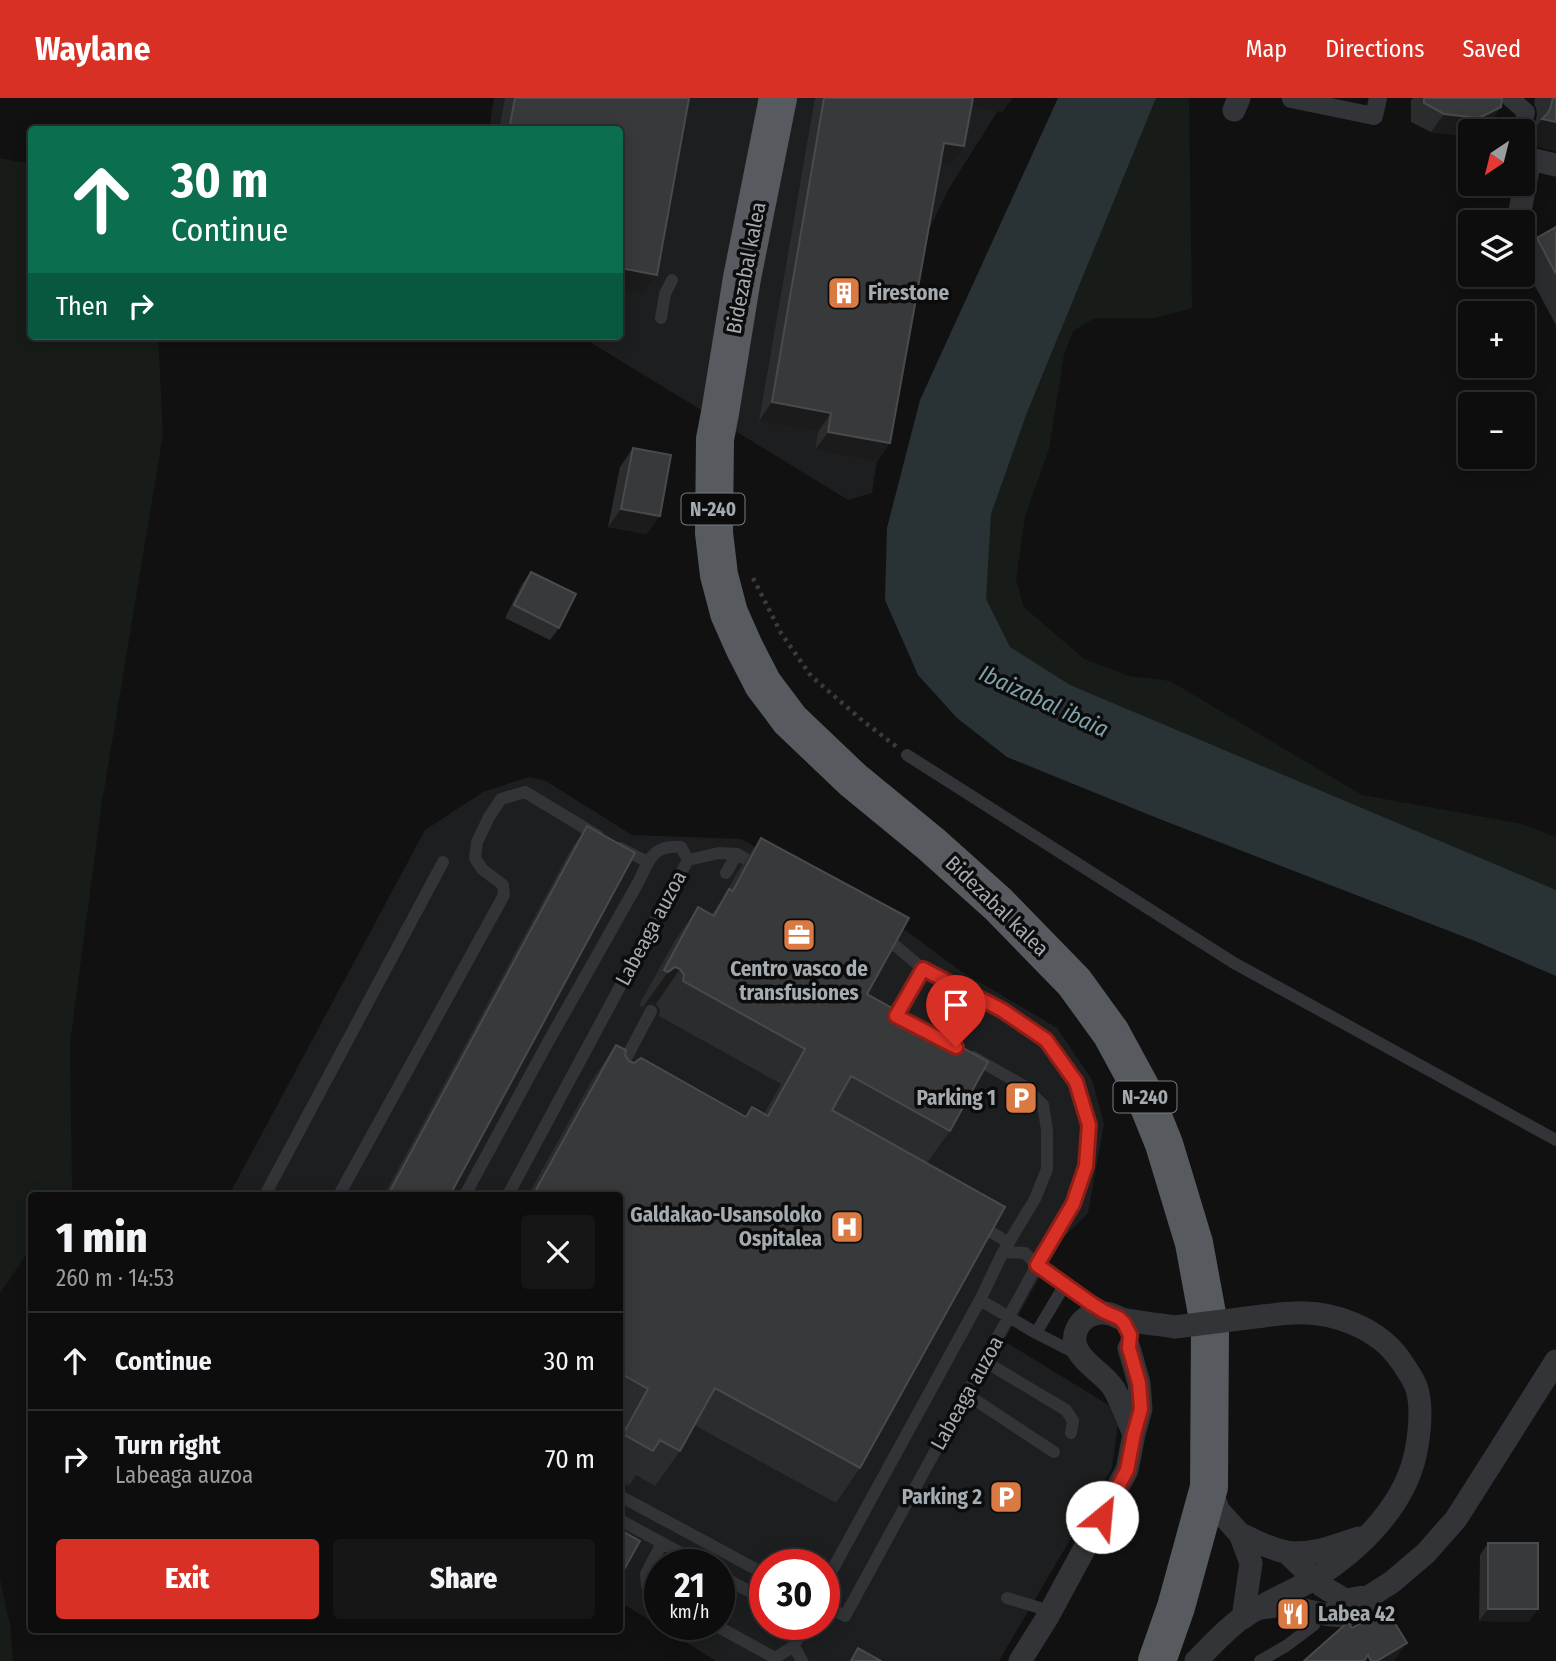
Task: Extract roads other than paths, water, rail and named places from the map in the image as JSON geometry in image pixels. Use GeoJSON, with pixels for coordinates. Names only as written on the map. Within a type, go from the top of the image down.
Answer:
{"type":"FeatureCollection","features":[{"type":"Feature","properties":{"kind":"highway","name":"Bidezabal kalea"},"geometry":{"type":"LineString","coordinates":[[778,98],[742,278],[715,439],[714,533],[719,575],[729,613],[763,684],[790,720],[853,780],[998,904],[1074,982],[1111,1033],[1143,1092],[1164,1144],[1194,1243],[1210,1330],[1209,1487]]}},
{"type":"Feature","properties":{"kind":"highway","name":"N-240"},"geometry":{"type":"LineString","coordinates":[[1147,1660],[1176,1607],[1209,1487]]}},
{"type":"Feature","properties":{"kind":"street"},"geometry":{"type":"LineString","coordinates":[[1291,99],[1374,116],[1378,98]]}},
{"type":"Feature","properties":{"kind":"street"},"geometry":{"type":"LineString","coordinates":[[1510,98],[1526,112],[1525,119]]}},
{"type":"Feature","properties":{"kind":"street"},"geometry":{"type":"LineString","coordinates":[[1535,160],[1556,165]]}},
{"type":"Feature","properties":{"kind":"street"},"geometry":{"type":"LineString","coordinates":[[1086,1360],[1100,1367],[1110,1367],[1118,1363],[1129,1348],[1175,1327],[1296,1312],[1348,1321],[1378,1337],[1399,1358],[1417,1388],[1421,1423],[1416,1455],[1404,1486],[1388,1514],[1317,1583],[1250,1613],[1219,1637],[1196,1661]]}},
{"type":"Feature","properties":{"kind":"street"},"geometry":{"type":"LineString","coordinates":[[1134,1434],[1114,1388],[1076,1348],[1077,1330],[1081,1322],[1088,1317],[1112,1315],[1175,1327]]}},
{"type":"Feature","properties":{"kind":"street"},"geometry":{"type":"LineString","coordinates":[[1020,1661],[1127,1470],[1141,1409],[1139,1383],[1129,1348],[1130,1335],[1124,1323],[1112,1315]]}},
{"type":"Feature","properties":{"kind":"street"},"geometry":{"type":"LineString","coordinates":[[1286,1552],[1317,1583],[1345,1600],[1370,1596],[1392,1582],[1426,1553],[1456,1519],[1556,1361]]}},
{"type":"Feature","properties":{"kind":"street"},"geometry":{"type":"LineString","coordinates":[[1209,1487],[1219,1511],[1240,1534],[1251,1563],[1250,1613]]}},
{"type":"Feature","properties":{"kind":"street"},"geometry":{"type":"LineString","coordinates":[[1240,1534],[1286,1552],[1303,1553],[1369,1535]]}},
{"type":"Feature","properties":{"kind":"street"},"geometry":{"type":"LineString","coordinates":[[1317,1583],[1318,1613]]}},
{"type":"Feature","properties":{"kind":"street"},"geometry":{"type":"LineString","coordinates":[[1250,1613],[1280,1606],[1340,1616],[1355,1612],[1365,1605],[1370,1596]]}},
{"type":"Feature","properties":{"kind":"lane"},"geometry":{"type":"LineString","coordinates":[[661,318],[665,294],[672,280]]}},
{"type":"Feature","properties":{"kind":"lane"},"geometry":{"type":"LineString","coordinates":[[907,755],[1234,963],[1556,1140]]}},
{"type":"Feature","properties":{"kind":"lane"},"geometry":{"type":"LineString","coordinates":[[341,1192],[504,895],[503,885],[482,869],[475,858],[477,842],[501,799],[525,792],[619,848],[648,862],[653,854],[666,846],[681,847],[688,860]]}},
{"type":"Feature","properties":{"kind":"lane","name":"Labeaga auzoa"},"geometry":{"type":"LineString","coordinates":[[510,1192],[688,860],[719,853],[737,854]]}},
{"type":"Feature","properties":{"kind":"lane"},"geometry":{"type":"LineString","coordinates":[[726,873],[737,854],[772,874]]}},
{"type":"Feature","properties":{"kind":"lane"},"geometry":{"type":"LineString","coordinates":[[267,1192],[443,862]]}},
{"type":"Feature","properties":{"kind":"lane","name":"Labeaga auzoa"},"geometry":{"type":"LineString","coordinates":[[467,1192],[648,862]]}},
{"type":"Feature","properties":{"kind":"lane"},"geometry":{"type":"LineString","coordinates":[[875,934],[897,947],[923,969],[1002,1010],[1046,1040],[1076,1082],[1089,1125],[1086,1166],[1073,1204],[1009,1316],[1086,1360]]}},
{"type":"Feature","properties":{"kind":"lane"},"geometry":{"type":"LineString","coordinates":[[911,1023],[896,1016],[923,969]]}},
{"type":"Feature","properties":{"kind":"lane"},"geometry":{"type":"LineString","coordinates":[[615,1078],[651,1012]]}},
{"type":"Feature","properties":{"kind":"lane"},"geometry":{"type":"LineString","coordinates":[[967,1053],[1024,1086],[1043,1105],[1047,1130],[1047,1168],[1035,1199],[979,1300]]}},
{"type":"Feature","properties":{"kind":"lane"},"geometry":{"type":"LineString","coordinates":[[971,1220],[1006,1248],[1025,1253],[1064,1286],[1112,1315]]}},
{"type":"Feature","properties":{"kind":"lane"},"geometry":{"type":"LineString","coordinates":[[1036,1333],[1064,1286]]}},
{"type":"Feature","properties":{"kind":"lane","name":"Labeaga auzoa"},"geometry":{"type":"LineString","coordinates":[[840,1556],[979,1300],[1009,1316],[845,1616],[840,1613]]}},
{"type":"Feature","properties":{"kind":"lane"},"geometry":{"type":"LineString","coordinates":[[984,1361],[1066,1410],[1073,1421],[1071,1433]]}},
{"type":"Feature","properties":{"kind":"lane"},"geometry":{"type":"LineString","coordinates":[[966,1394],[1054,1452]]}},
{"type":"Feature","properties":{"kind":"lane"},"geometry":{"type":"LineString","coordinates":[[623,1498],[749,1565]]}},
{"type":"Feature","properties":{"kind":"lane"},"geometry":{"type":"LineString","coordinates":[[623,1522],[672,1549]]}},
{"type":"Feature","properties":{"kind":"lane"},"geometry":{"type":"LineString","coordinates":[[659,1549],[662,1544]]}},
{"type":"Feature","properties":{"kind":"lane"},"geometry":{"type":"LineString","coordinates":[[1007,1598],[1050,1611]]}},
{"type":"Feature","properties":{"kind":"lane"},"geometry":{"type":"LineString","coordinates":[[1260,1661],[1314,1625],[1318,1613]]}},
{"type":"Feature","properties":{"kind":"lane"},"geometry":{"type":"LineString","coordinates":[[735,1636],[775,1658],[794,1646],[797,1640]]}},
{"type":"Feature","properties":{"kind":"lane"},"geometry":{"type":"LineString","coordinates":[[794,1646],[802,1661]]}},
{"type":"Feature","properties":{"kind":"water","name":"Ibaizabal ibaia"},"geometry":{"type":"Polygon","coordinates":[[[1058,98],[1156,98],[1026,415],[991,514],[986,599],[1010,647],[1070,685],[1556,890],[1556,976],[1475,941],[1007,757],[957,718],[918,675],[885,600],[887,528],[920,400],[1058,98]]]}},
{"type":"Feature","properties":{"kind":"place","name":"Firestone"},"geometry":{"type":"Point","coordinates":[844,293]}},
{"type":"Feature","properties":{"kind":"place","name":"Centro vasco de transfusiones"},"geometry":{"type":"Point","coordinates":[799,935]}},
{"type":"Feature","properties":{"kind":"place","name":"Parking 1"},"geometry":{"type":"Point","coordinates":[1021,1098]}},
{"type":"Feature","properties":{"kind":"place","name":"Galdakao-Usansoloko Ospitalea"},"geometry":{"type":"Point","coordinates":[847,1227]}},
{"type":"Feature","properties":{"kind":"place","name":"Parking 2"},"geometry":{"type":"Point","coordinates":[1006,1497]}},
{"type":"Feature","properties":{"kind":"place","name":"Labea 42"},"geometry":{"type":"Point","coordinates":[1293,1614]}}]}
